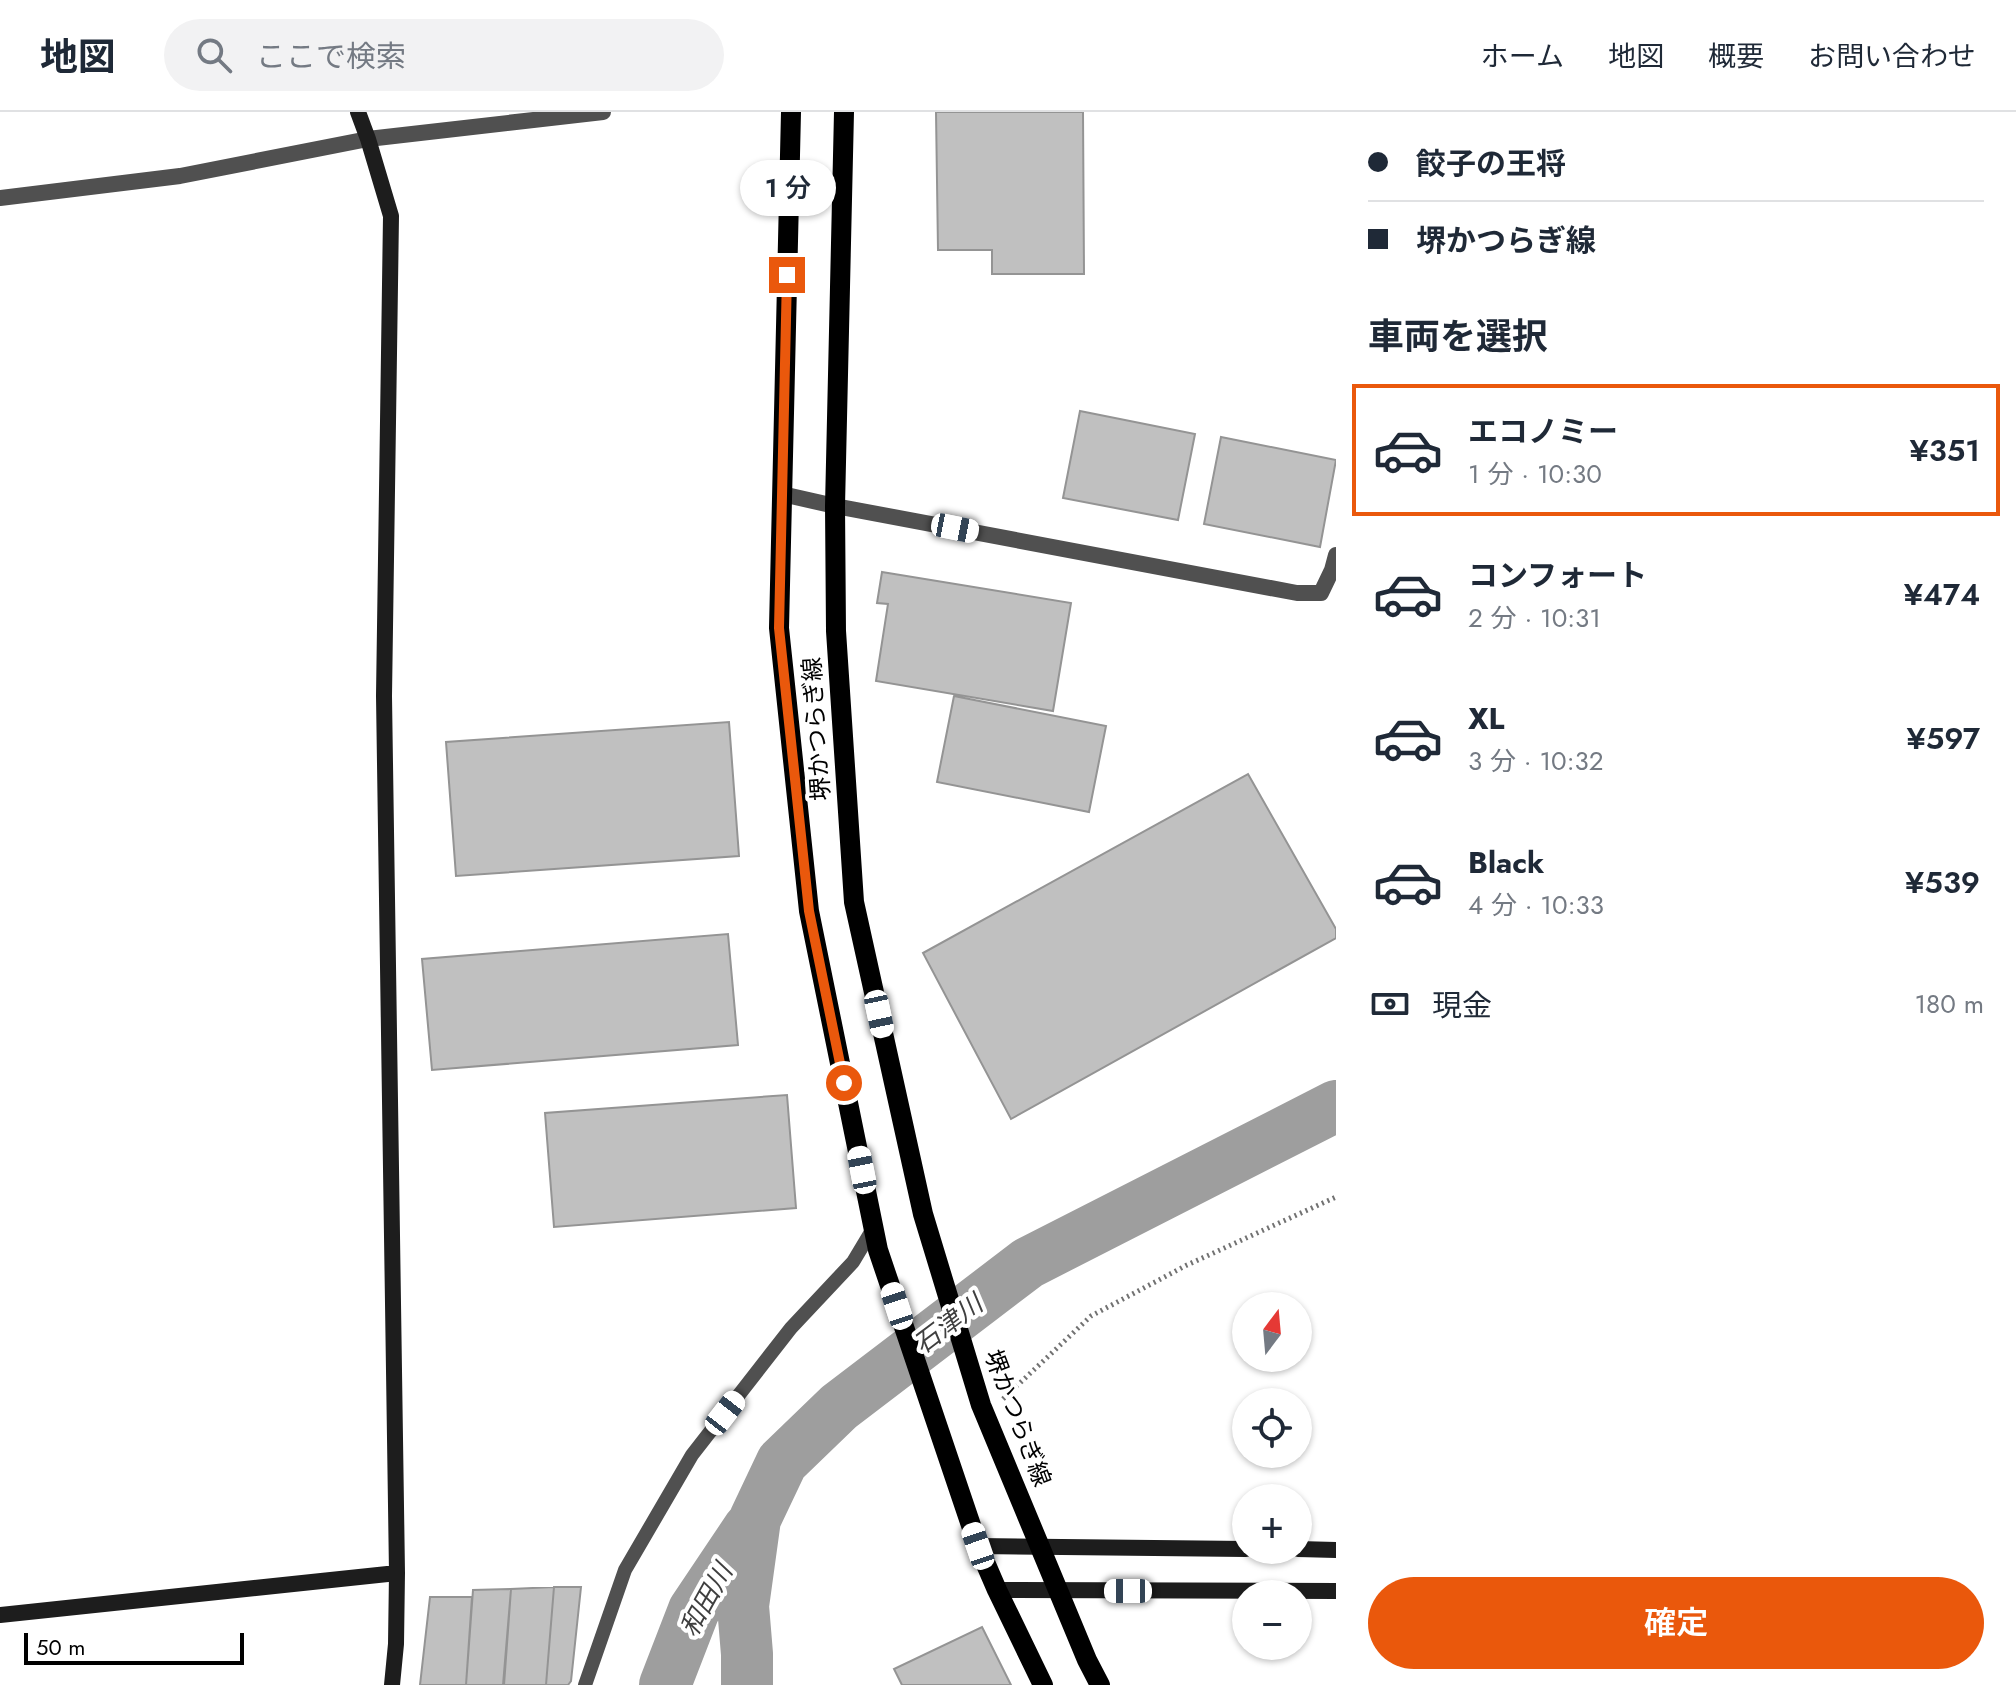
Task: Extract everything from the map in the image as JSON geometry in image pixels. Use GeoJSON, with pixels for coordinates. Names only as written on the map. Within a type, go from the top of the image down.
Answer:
{"type":"FeatureCollection","features":[{"type":"Feature","properties":{"kind":"main road","name":"堺かつらぎ線"},"geometry":{"type":"LineString","coordinates":[[791,112],[779,628],[809,911],[878,1250],[978,1546],[1043,1685]]}},
{"type":"Feature","properties":{"kind":"main road","name":"堺かつらぎ線"},"geometry":{"type":"LineString","coordinates":[[844,112],[835,506],[836,631],[854,902],[923,1214],[984,1411],[1100,1685]]}},
{"type":"Feature","properties":{"kind":"street"},"geometry":{"type":"LineString","coordinates":[[358,112],[391,216],[384,696],[397,1573],[392,1685]]}},
{"type":"Feature","properties":{"kind":"street"},"geometry":{"type":"LineString","coordinates":[[0,198],[180,176],[368,139],[603,112]]}},
{"type":"Feature","properties":{"kind":"street"},"geometry":{"type":"LineString","coordinates":[[782,494],[1297,593],[1321,593],[1336,555]]}},
{"type":"Feature","properties":{"kind":"street"},"geometry":{"type":"LineString","coordinates":[[978,1546],[1232,1549]]}},
{"type":"Feature","properties":{"kind":"street"},"geometry":{"type":"LineString","coordinates":[[1312,1549],[1336,1550]]}},
{"type":"Feature","properties":{"kind":"street"},"geometry":{"type":"LineString","coordinates":[[0,1615],[397,1573]]}},
{"type":"Feature","properties":{"kind":"street"},"geometry":{"type":"LineString","coordinates":[[997,1590],[1336,1591]]}},
{"type":"Feature","properties":{"kind":"lane"},"geometry":{"type":"LineString","coordinates":[[585,1685],[625,1570],[692,1455],[791,1328],[853,1262],[874,1227]]}},
{"type":"Feature","properties":{"kind":"path"},"geometry":{"type":"LineString","coordinates":[[984,1411],[1091,1316],[1187,1265],[1336,1197]]}},
{"type":"Feature","properties":{"kind":"building"},"geometry":{"type":"Polygon","coordinates":[[[936,112],[1083,112],[1084,274],[992,274],[992,250],[938,250],[936,112]]]}},
{"type":"Feature","properties":{"kind":"building"},"geometry":{"type":"Polygon","coordinates":[[[1080,411],[1195,434],[1178,520],[1063,498],[1080,411]]]}},
{"type":"Feature","properties":{"kind":"building"},"geometry":{"type":"Polygon","coordinates":[[[1221,437],[1336,460],[1320,547],[1204,524],[1221,437]]]}},
{"type":"Feature","properties":{"kind":"building"},"geometry":{"type":"Polygon","coordinates":[[[882,572],[1071,603],[1053,711],[876,681],[888,604],[877,603],[882,572]]]}},
{"type":"Feature","properties":{"kind":"building"},"geometry":{"type":"Polygon","coordinates":[[[954,696],[1106,726],[1089,812],[937,782],[954,696]]]}},
{"type":"Feature","properties":{"kind":"building"},"geometry":{"type":"Polygon","coordinates":[[[729,722],[739,856],[456,876],[446,742],[729,722]]]}},
{"type":"Feature","properties":{"kind":"building"},"geometry":{"type":"Polygon","coordinates":[[[1248,774],[1336,929],[1336,938],[1011,1119],[923,953],[1248,774]]]}},
{"type":"Feature","properties":{"kind":"building"},"geometry":{"type":"Polygon","coordinates":[[[728,934],[738,1045],[432,1070],[422,959],[728,934]]]}},
{"type":"Feature","properties":{"kind":"building"},"geometry":{"type":"Polygon","coordinates":[[[787,1095],[796,1208],[554,1227],[545,1113],[787,1095]]]}},
{"type":"Feature","properties":{"kind":"building"},"geometry":{"type":"Polygon","coordinates":[[[554,1587],[546,1685],[504,1685],[511,1589],[554,1587]]]}},
{"type":"Feature","properties":{"kind":"building"},"geometry":{"type":"Polygon","coordinates":[[[554,1587],[581,1587],[571,1681],[568,1685],[546,1685],[554,1587]]]}},
{"type":"Feature","properties":{"kind":"building"},"geometry":{"type":"Polygon","coordinates":[[[511,1589],[503,1685],[466,1685],[473,1590],[511,1589]]]}},
{"type":"Feature","properties":{"kind":"building"},"geometry":{"type":"Polygon","coordinates":[[[430,1597],[472,1597],[466,1685],[420,1685],[430,1597]]]}},
{"type":"Feature","properties":{"kind":"building"},"geometry":{"type":"Polygon","coordinates":[[[982,1627],[1011,1685],[902,1685],[894,1669],[982,1627]]]}},
{"type":"Feature","properties":{"kind":"waterway","name":"石津川"},"geometry":{"type":"LineString","coordinates":[[747,1685],[743,1606],[755,1519],[782,1462],[839,1407],[1028,1263],[1336,1106]]}},
{"type":"Feature","properties":{"kind":"waterway","name":"和田川"},"geometry":{"type":"LineString","coordinates":[[665,1685],[694,1610],[749,1528]]}},
{"type":"Feature","properties":{"kind":"route"},"geometry":{"type":"LineString","coordinates":[[787,275],[779,628],[809,911],[844,1083]]}}]}
